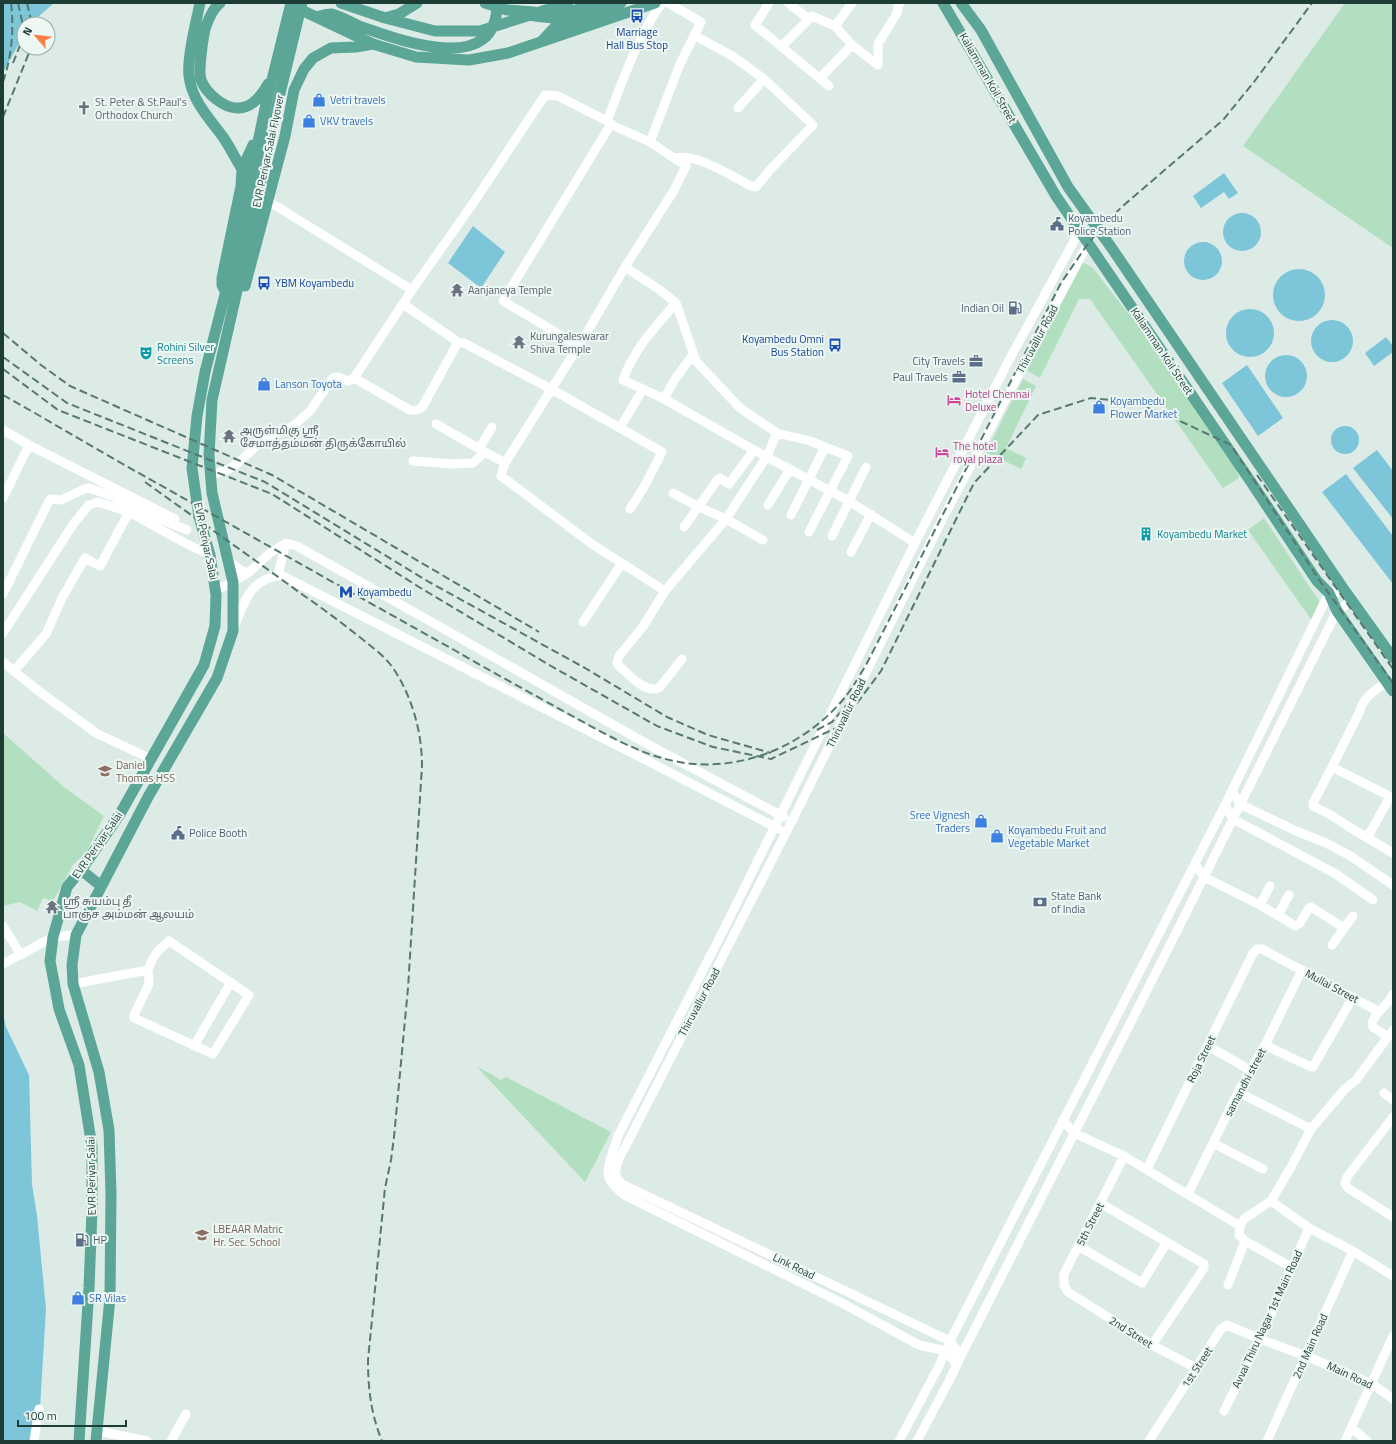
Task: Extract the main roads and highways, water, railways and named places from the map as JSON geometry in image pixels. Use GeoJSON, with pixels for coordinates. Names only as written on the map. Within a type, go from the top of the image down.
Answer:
{"type":"FeatureCollection","features":[{"type":"Feature","properties":{"kind":"main road"},"geometry":{"type":"LineString","coordinates":[[200,3],[189,63],[189,76],[200,108],[223,137],[242,169]]}},
{"type":"Feature","properties":{"kind":"main road"},"geometry":{"type":"LineString","coordinates":[[220,3],[210,16],[206,28],[199,72],[201,80],[208,92],[217,100],[239,108],[250,105],[257,99],[266,88],[273,75]]}},
{"type":"Feature","properties":{"kind":"main road"},"geometry":{"type":"LineString","coordinates":[[286,3],[373,44],[416,57],[469,60],[508,53],[655,3]]}},
{"type":"Feature","properties":{"kind":"main road","name":"EVR Periyar Salai Flyover"},"geometry":{"type":"LineString","coordinates":[[235,299],[234,280],[273,75],[290,3]]}},
{"type":"Feature","properties":{"kind":"main road","name":"EVR Periyar Salai Flyover"},"geometry":{"type":"LineString","coordinates":[[226,292],[234,280],[302,3]]}},
{"type":"Feature","properties":{"kind":"main road"},"geometry":{"type":"LineString","coordinates":[[341,3],[435,32],[480,31],[538,14],[568,3]]}},
{"type":"Feature","properties":{"kind":"main road"},"geometry":{"type":"LineString","coordinates":[[386,18],[399,14],[417,3]]}},
{"type":"Feature","properties":{"kind":"main road"},"geometry":{"type":"LineString","coordinates":[[486,3],[507,10],[538,14],[553,18],[596,3]]}},
{"type":"Feature","properties":{"kind":"main road"},"geometry":{"type":"LineString","coordinates":[[316,17],[332,14],[344,20],[407,42],[436,47],[463,49],[480,42],[490,31],[497,16],[497,3]]}},
{"type":"Feature","properties":{"kind":"main road"},"geometry":{"type":"LineString","coordinates":[[540,42],[555,27],[621,3]]}},
{"type":"Feature","properties":{"kind":"main road","name":"Kaliamman Koil Street"},"geometry":{"type":"LineString","coordinates":[[944,3],[1056,196],[1247,475],[1317,581],[1330,593],[1337,611],[1390,686]]}},
{"type":"Feature","properties":{"kind":"main road","name":"Kaliamman Koil Street"},"geometry":{"type":"LineString","coordinates":[[961,3],[981,30],[1068,187],[1111,247],[1345,591],[1393,658]]}},
{"type":"Feature","properties":{"kind":"main road"},"geometry":{"type":"LineString","coordinates":[[235,299],[246,284],[285,136],[294,90],[304,69],[313,58],[331,48],[356,47],[373,44]]}},
{"type":"Feature","properties":{"kind":"main road"},"geometry":{"type":"LineString","coordinates":[[226,292],[222,285],[222,278],[241,186],[242,169],[257,138],[267,134],[285,136]]}},
{"type":"Feature","properties":{"kind":"main road","name":"EVR Periyar Salai"},"geometry":{"type":"LineString","coordinates":[[79,1441],[90,1275],[92,1147],[79,1065],[59,1008],[50,961],[53,938],[67,887],[81,870],[120,814],[152,759],[204,665],[215,626],[216,590],[210,555],[199,517],[192,468],[197,416],[205,372],[226,292]]}},
{"type":"Feature","properties":{"kind":"main road","name":"EVR Periyar Salai"},"geometry":{"type":"LineString","coordinates":[[97,1436],[110,1298],[111,1193],[109,1130],[99,1072],[73,984],[72,965],[76,934],[148,797],[217,678],[232,631],[233,582],[212,493],[209,455],[212,400],[235,299]]}},
{"type":"Feature","properties":{"kind":"main road"},"geometry":{"type":"LineString","coordinates":[[81,870],[101,886]]}},
{"type":"Feature","properties":{"kind":"water"},"geometry":{"type":"Polygon","coordinates":[[[3,3],[54,3],[39,16],[16,16],[16,49],[3,72],[3,3]]]}},
{"type":"Feature","properties":{"kind":"water"},"geometry":{"type":"Polygon","coordinates":[[[1224,173],[1238,193],[1229,199],[1224,192],[1201,208],[1193,196],[1224,173]]]}},
{"type":"Feature","properties":{"kind":"water"},"geometry":{"type":"Polygon","coordinates":[[[1238,213],[1246,213],[1256,218],[1260,225],[1260,239],[1256,246],[1246,251],[1238,251],[1228,246],[1226,243],[1223,236],[1223,228],[1228,218],[1231,216],[1238,213]]]}},
{"type":"Feature","properties":{"kind":"water"},"geometry":{"type":"Polygon","coordinates":[[[473,226],[505,252],[481,288],[448,263],[473,226]]]}},
{"type":"Feature","properties":{"kind":"water"},"geometry":{"type":"Polygon","coordinates":[[[1199,242],[1207,242],[1217,247],[1221,254],[1221,268],[1217,275],[1207,280],[1199,280],[1189,275],[1187,272],[1184,265],[1184,257],[1189,247],[1192,245],[1199,242]]]}},
{"type":"Feature","properties":{"kind":"water"},"geometry":{"type":"Polygon","coordinates":[[[1299,269],[1313,273],[1321,281],[1325,295],[1321,309],[1313,317],[1299,321],[1285,317],[1277,309],[1273,295],[1277,281],[1285,273],[1299,269]]]}},
{"type":"Feature","properties":{"kind":"water"},"geometry":{"type":"Polygon","coordinates":[[[1245,309],[1255,309],[1264,313],[1270,319],[1273,324],[1273,342],[1264,353],[1255,357],[1245,357],[1236,353],[1230,347],[1226,338],[1226,328],[1230,319],[1236,313],[1245,309]]]}},
{"type":"Feature","properties":{"kind":"water"},"geometry":{"type":"Polygon","coordinates":[[[1328,320],[1336,320],[1344,323],[1350,329],[1353,341],[1350,353],[1344,359],[1336,362],[1328,362],[1320,359],[1314,353],[1311,345],[1311,337],[1314,329],[1320,323],[1328,320]]]}},
{"type":"Feature","properties":{"kind":"water"},"geometry":{"type":"Polygon","coordinates":[[[1386,337],[1393,346],[1393,352],[1374,366],[1365,353],[1386,337]]]}},
{"type":"Feature","properties":{"kind":"water"},"geometry":{"type":"Polygon","coordinates":[[[1286,355],[1301,361],[1307,376],[1301,391],[1286,397],[1271,391],[1265,376],[1271,361],[1286,355]]]}},
{"type":"Feature","properties":{"kind":"water"},"geometry":{"type":"Polygon","coordinates":[[[1247,365],[1283,418],[1258,436],[1222,383],[1247,365]]]}},
{"type":"Feature","properties":{"kind":"water"},"geometry":{"type":"Polygon","coordinates":[[[1345,426],[1351,427],[1355,430],[1358,434],[1358,446],[1355,450],[1351,453],[1345,454],[1339,453],[1335,450],[1332,446],[1331,440],[1332,434],[1335,430],[1339,427],[1345,426]]]}},
{"type":"Feature","properties":{"kind":"water"},"geometry":{"type":"Polygon","coordinates":[[[1377,450],[1393,471],[1393,519],[1353,468],[1377,450]]]}},
{"type":"Feature","properties":{"kind":"water"},"geometry":{"type":"Polygon","coordinates":[[[1346,474],[1393,536],[1393,584],[1322,492],[1346,474]]]}},
{"type":"Feature","properties":{"kind":"water"},"geometry":{"type":"Polygon","coordinates":[[[3,1014],[6,1027],[29,1075],[32,1184],[37,1216],[46,1309],[38,1441],[3,1441],[3,1014]]]}},
{"type":"Feature","properties":{"kind":"railway"},"geometry":{"type":"LineString","coordinates":[[3,82],[12,42],[11,3]]}},
{"type":"Feature","properties":{"kind":"railway"},"geometry":{"type":"LineString","coordinates":[[18,3],[21,16]]}},
{"type":"Feature","properties":{"kind":"railway"},"geometry":{"type":"LineString","coordinates":[[27,3],[30,16]]}},
{"type":"Feature","properties":{"kind":"railway"},"geometry":{"type":"LineString","coordinates":[[3,395],[120,463],[627,745],[643,752],[676,762],[694,764],[735,762],[755,757],[775,750],[810,730],[841,702],[854,684],[866,665],[1061,283],[1087,245],[1104,224],[1124,205],[1223,120],[1254,82],[1312,3]]}},
{"type":"Feature","properties":{"kind":"railway"},"geometry":{"type":"LineString","coordinates":[[13,63],[16,55]]}},
{"type":"Feature","properties":{"kind":"railway"},"geometry":{"type":"LineString","coordinates":[[3,117],[28,56]]}},
{"type":"Feature","properties":{"kind":"railway"},"geometry":{"type":"LineString","coordinates":[[3,333],[41,365],[70,386],[272,475],[539,632]]}},
{"type":"Feature","properties":{"kind":"railway"},"geometry":{"type":"LineString","coordinates":[[3,357],[67,403],[265,482],[429,582],[585,668],[667,717],[708,735],[771,753]]}},
{"type":"Feature","properties":{"kind":"railway"},"geometry":{"type":"LineString","coordinates":[[3,369],[58,410],[272,494],[419,587],[551,666],[657,726],[713,747],[771,759],[840,726],[881,671],[974,483],[1038,415],[1091,398],[1130,402],[1163,413],[1231,445],[1322,584],[1393,683]]}},
{"type":"Feature","properties":{"kind":"railway"},"geometry":{"type":"LineString","coordinates":[[1257,475],[1393,669]]}},
{"type":"Feature","properties":{"kind":"railway"},"geometry":{"type":"LineString","coordinates":[[145,482],[327,612],[381,654],[393,668],[406,690],[418,727],[422,753],[422,766],[408,988],[394,1137],[385,1188],[368,1360],[371,1401],[375,1421],[382,1441]]}},
{"type":"Feature","properties":{"kind":"railway"},"geometry":{"type":"LineString","coordinates":[[817,730],[832,722],[864,685]]}},
{"type":"Feature","properties":{"kind":"place","name":"Marriage Hall Bus Stop"},"geometry":{"type":"Point","coordinates":[637,16]}},
{"type":"Feature","properties":{"kind":"place","name":"Vetri travels"},"geometry":{"type":"Point","coordinates":[319,100]}},
{"type":"Feature","properties":{"kind":"place","name":"St. Peter & St.Paul's Orthodox Church"},"geometry":{"type":"Point","coordinates":[84,108]}},
{"type":"Feature","properties":{"kind":"place","name":"VKV travels"},"geometry":{"type":"Point","coordinates":[309,121]}},
{"type":"Feature","properties":{"kind":"place","name":"Koyambedu Police Station"},"geometry":{"type":"Point","coordinates":[1057,224]}},
{"type":"Feature","properties":{"kind":"place","name":"YBM Koyambedu"},"geometry":{"type":"Point","coordinates":[264,283]}},
{"type":"Feature","properties":{"kind":"place","name":"Aanjaneya Temple"},"geometry":{"type":"Point","coordinates":[457,290]}},
{"type":"Feature","properties":{"kind":"place","name":"Indian Oil"},"geometry":{"type":"Point","coordinates":[1015,308]}},
{"type":"Feature","properties":{"kind":"place","name":"Kurungaleswarar Shiva Temple"},"geometry":{"type":"Point","coordinates":[519,342]}},
{"type":"Feature","properties":{"kind":"place","name":"Koyambedu Omni Bus Station"},"geometry":{"type":"Point","coordinates":[835,345]}},
{"type":"Feature","properties":{"kind":"place","name":"Rohini Silver Screens"},"geometry":{"type":"Point","coordinates":[146,353]}},
{"type":"Feature","properties":{"kind":"place","name":"City Travels"},"geometry":{"type":"Point","coordinates":[976,361]}},
{"type":"Feature","properties":{"kind":"place","name":"Paul Travels"},"geometry":{"type":"Point","coordinates":[959,377]}},
{"type":"Feature","properties":{"kind":"place","name":"Lanson Toyota"},"geometry":{"type":"Point","coordinates":[264,384]}},
{"type":"Feature","properties":{"kind":"place","name":"Hotel Chennai Deluxe"},"geometry":{"type":"Point","coordinates":[954,400]}},
{"type":"Feature","properties":{"kind":"place","name":"Koyambedu Flower Market"},"geometry":{"type":"Point","coordinates":[1099,407]}},
{"type":"Feature","properties":{"kind":"place","name":"அருள்மிகு ஸ்ரீ சேமாத்தம்மன் திருக்கோயில்"},"geometry":{"type":"Point","coordinates":[229,436]}},
{"type":"Feature","properties":{"kind":"place","name":"The hotel royal plaza"},"geometry":{"type":"Point","coordinates":[942,452]}},
{"type":"Feature","properties":{"kind":"place","name":"Koyambedu Market"},"geometry":{"type":"Point","coordinates":[1146,534]}},
{"type":"Feature","properties":{"kind":"place","name":"Koyambedu"},"geometry":{"type":"Point","coordinates":[346,592]}},
{"type":"Feature","properties":{"kind":"place","name":"Daniel Thomas HSS"},"geometry":{"type":"Point","coordinates":[105,771]}},
{"type":"Feature","properties":{"kind":"place","name":"Sree Vignesh Traders"},"geometry":{"type":"Point","coordinates":[981,821]}},
{"type":"Feature","properties":{"kind":"place","name":"Police Booth"},"geometry":{"type":"Point","coordinates":[178,833]}},
{"type":"Feature","properties":{"kind":"place","name":"Koyambedu Fruit and Vegetable Market"},"geometry":{"type":"Point","coordinates":[997,836]}},
{"type":"Feature","properties":{"kind":"place","name":"State Bank of India"},"geometry":{"type":"Point","coordinates":[1040,902]}},
{"type":"Feature","properties":{"kind":"place","name":"ஶ்ரீ சுயம்பு தீ பாஞ்ச அம்மன் ஆலயம்"},"geometry":{"type":"Point","coordinates":[52,907]}},
{"type":"Feature","properties":{"kind":"place","name":"LBEAAR Matric Hr. Sec. School"},"geometry":{"type":"Point","coordinates":[202,1235]}},
{"type":"Feature","properties":{"kind":"place","name":"HP"},"geometry":{"type":"Point","coordinates":[82,1240]}},
{"type":"Feature","properties":{"kind":"place","name":"SR Vilas"},"geometry":{"type":"Point","coordinates":[78,1298]}}]}
